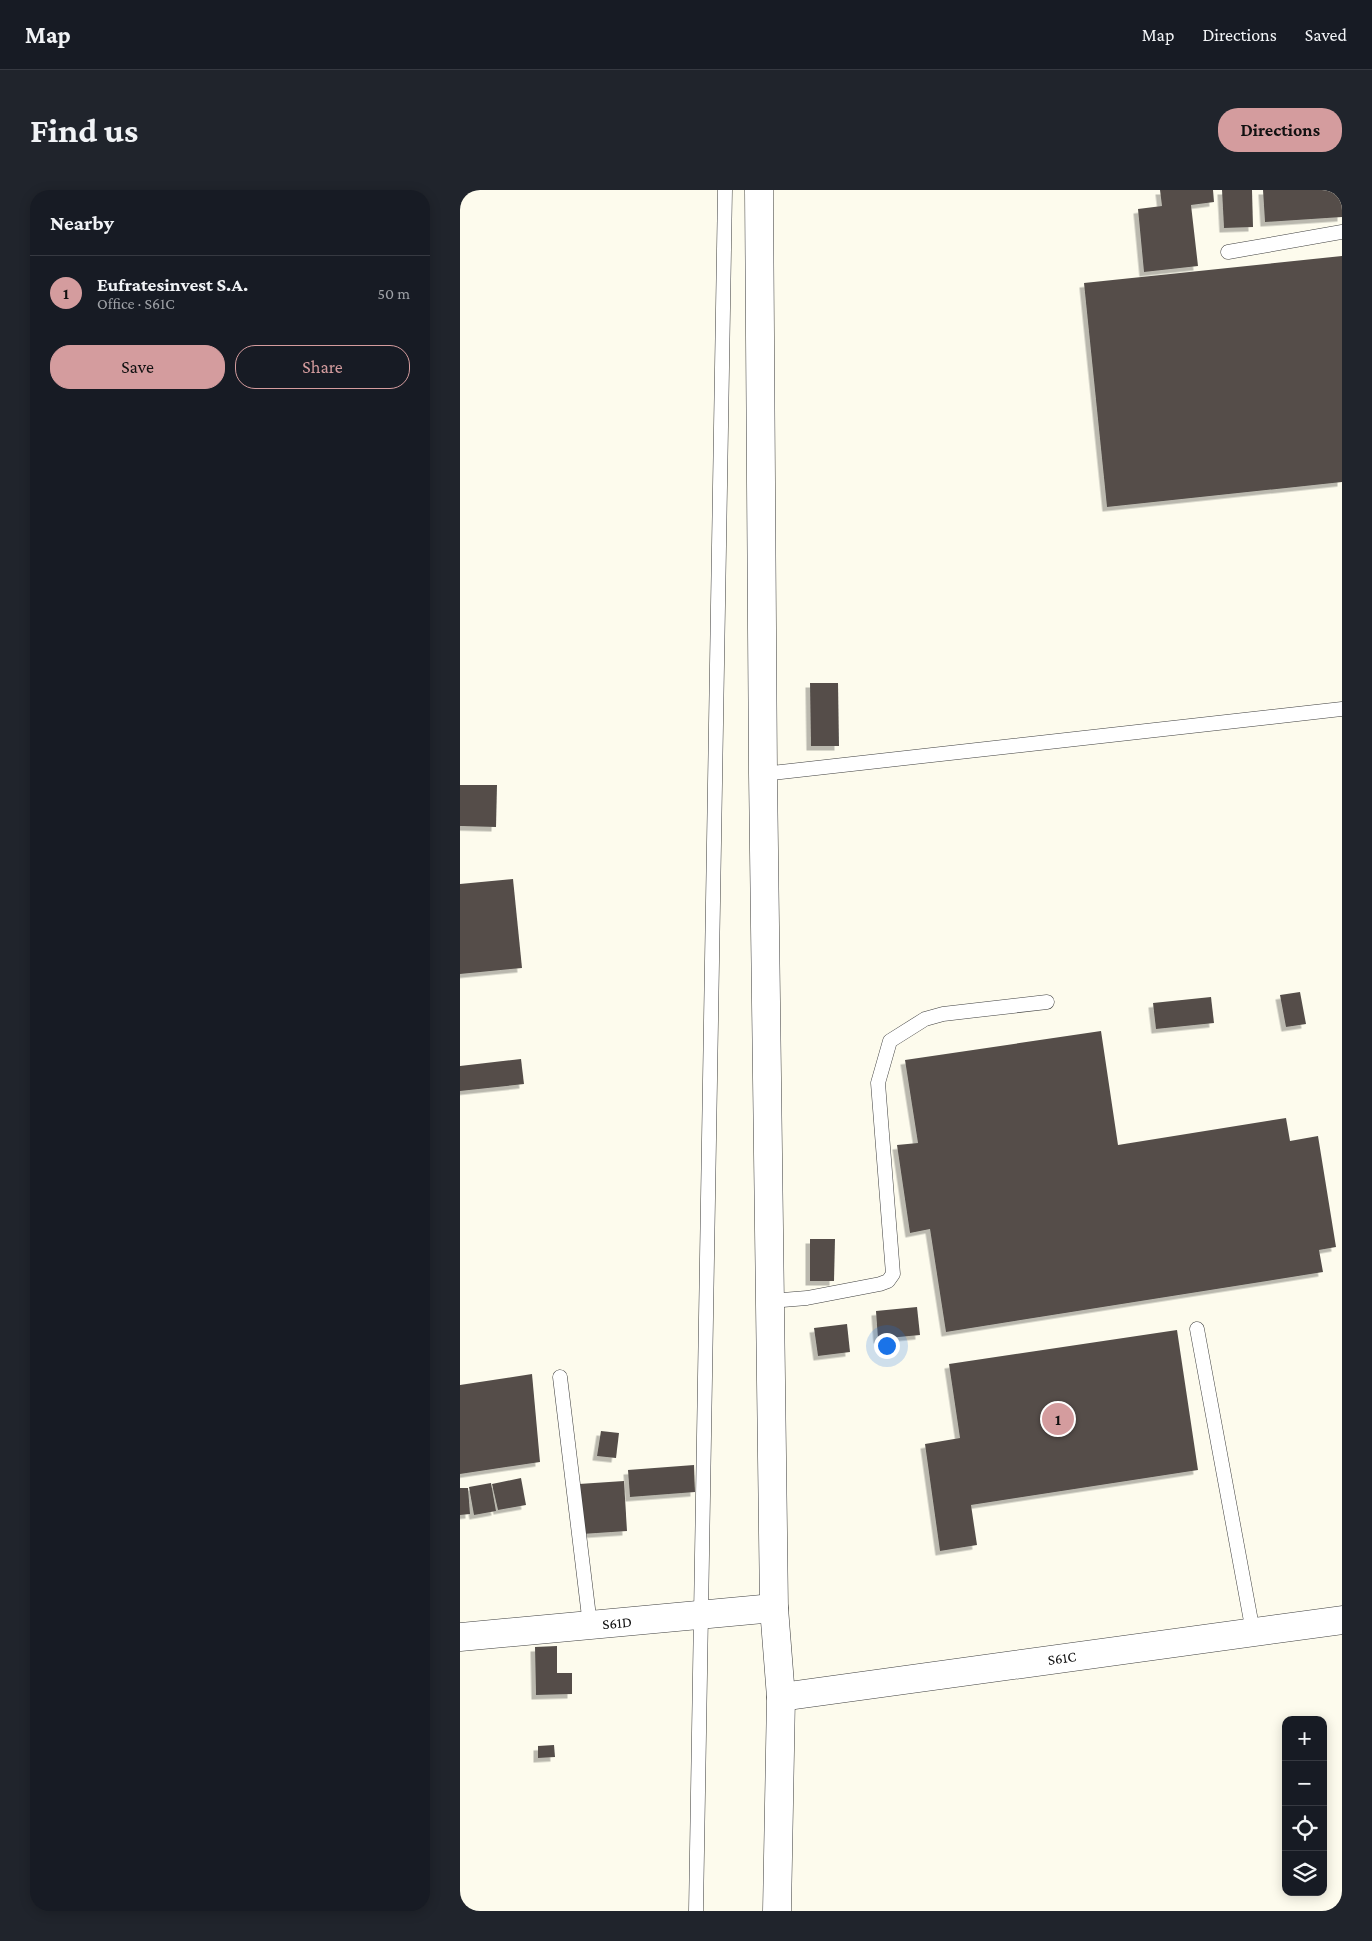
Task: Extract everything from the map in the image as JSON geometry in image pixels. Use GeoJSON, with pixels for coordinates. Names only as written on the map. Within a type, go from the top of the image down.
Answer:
{"type":"FeatureCollection","features":[{"type":"Feature","properties":{"kind":"street"},"geometry":{"type":"LineString","coordinates":[[762,192],[763,774],[774,1608],[781,1697],[777,1911]]}},
{"type":"Feature","properties":{"kind":"street","name":"S61D"},"geometry":{"type":"LineString","coordinates":[[460,1637],[774,1608]]}},
{"type":"Feature","properties":{"kind":"street","name":"S61C"},"geometry":{"type":"LineString","coordinates":[[781,1697],[1342,1620]]}},
{"type":"Feature","properties":{"kind":"lane"},"geometry":{"type":"LineString","coordinates":[[696,1911],[726,190]]}},
{"type":"Feature","properties":{"kind":"lane"},"geometry":{"type":"LineString","coordinates":[[1228,252],[1342,232]]}},
{"type":"Feature","properties":{"kind":"lane"},"geometry":{"type":"LineString","coordinates":[[763,774],[1342,709]]}},
{"type":"Feature","properties":{"kind":"lane"},"geometry":{"type":"LineString","coordinates":[[770,1301],[807,1298],[880,1284],[888,1281],[893,1274],[878,1083],[890,1041],[924,1019],[943,1014],[1047,1002]]}},
{"type":"Feature","properties":{"kind":"lane"},"geometry":{"type":"LineString","coordinates":[[1196,1329],[1253,1632]]}},
{"type":"Feature","properties":{"kind":"lane"},"geometry":{"type":"LineString","coordinates":[[560,1377],[590,1625]]}},
{"type":"Feature","properties":{"kind":"building"},"geometry":{"type":"Polygon","coordinates":[[[1160,190],[1213,190],[1214,202],[1191,205],[1198,266],[1144,272],[1138,209],[1162,206],[1160,190]]]}},
{"type":"Feature","properties":{"kind":"building"},"geometry":{"type":"Polygon","coordinates":[[[1222,190],[1252,190],[1253,227],[1224,228],[1222,190]]]}},
{"type":"Feature","properties":{"kind":"building"},"geometry":{"type":"Polygon","coordinates":[[[1263,190],[1342,190],[1342,217],[1265,222],[1263,190]]]}},
{"type":"Feature","properties":{"kind":"building"},"geometry":{"type":"Polygon","coordinates":[[[1342,256],[1342,482],[1107,507],[1084,283],[1342,256]]]}},
{"type":"Feature","properties":{"kind":"building"},"geometry":{"type":"Polygon","coordinates":[[[810,683],[838,683],[839,746],[811,746],[810,683]]]}},
{"type":"Feature","properties":{"kind":"building"},"geometry":{"type":"Polygon","coordinates":[[[460,785],[497,785],[496,827],[460,826],[460,785]]]}},
{"type":"Feature","properties":{"kind":"building"},"geometry":{"type":"Polygon","coordinates":[[[513,879],[522,968],[460,974],[460,884],[513,879]]]}},
{"type":"Feature","properties":{"kind":"building"},"geometry":{"type":"Polygon","coordinates":[[[1300,992],[1306,1024],[1286,1027],[1280,995],[1300,992]]]}},
{"type":"Feature","properties":{"kind":"building"},"geometry":{"type":"Polygon","coordinates":[[[1211,997],[1214,1023],[1156,1029],[1153,1003],[1211,997]]]}},
{"type":"Feature","properties":{"kind":"building"},"geometry":{"type":"Polygon","coordinates":[[[1101,1031],[1118,1145],[1286,1118],[1290,1141],[1318,1136],[1336,1247],[1319,1250],[1323,1272],[946,1332],[930,1229],[910,1233],[897,1145],[918,1143],[905,1060],[1101,1031]]]}},
{"type":"Feature","properties":{"kind":"building"},"geometry":{"type":"Polygon","coordinates":[[[521,1059],[524,1084],[460,1091],[460,1066],[521,1059]]]}},
{"type":"Feature","properties":{"kind":"building"},"geometry":{"type":"Polygon","coordinates":[[[810,1239],[835,1239],[834,1281],[810,1281],[810,1239]]]}},
{"type":"Feature","properties":{"kind":"building"},"geometry":{"type":"Polygon","coordinates":[[[917,1307],[920,1335],[878,1339],[876,1311],[917,1307]]]}},
{"type":"Feature","properties":{"kind":"building"},"geometry":{"type":"Polygon","coordinates":[[[847,1324],[850,1352],[818,1356],[814,1328],[847,1324]]]}},
{"type":"Feature","properties":{"kind":"building"},"geometry":{"type":"Polygon","coordinates":[[[1177,1330],[1198,1470],[971,1505],[977,1545],[940,1551],[925,1444],[960,1438],[949,1364],[1177,1330]]]}},
{"type":"Feature","properties":{"kind":"building"},"geometry":{"type":"Polygon","coordinates":[[[532,1374],[540,1462],[460,1474],[460,1385],[532,1374]]]}},
{"type":"Feature","properties":{"kind":"building"},"geometry":{"type":"Polygon","coordinates":[[[601,1431],[619,1433],[616,1458],[597,1456],[601,1431]]]}},
{"type":"Feature","properties":{"kind":"building"},"geometry":{"type":"Polygon","coordinates":[[[694,1465],[695,1492],[630,1497],[628,1470],[694,1465]]]}},
{"type":"Feature","properties":{"kind":"building"},"geometry":{"type":"Polygon","coordinates":[[[521,1478],[526,1505],[498,1510],[492,1484],[521,1478]]]}},
{"type":"Feature","properties":{"kind":"building"},"geometry":{"type":"Polygon","coordinates":[[[624,1481],[627,1531],[582,1534],[579,1484],[624,1481]]]}},
{"type":"Feature","properties":{"kind":"building"},"geometry":{"type":"Polygon","coordinates":[[[491,1483],[496,1511],[474,1515],[469,1487],[491,1483]]]}},
{"type":"Feature","properties":{"kind":"building"},"geometry":{"type":"Polygon","coordinates":[[[460,1488],[468,1488],[470,1514],[460,1515],[460,1488]]]}},
{"type":"Feature","properties":{"kind":"building"},"geometry":{"type":"Polygon","coordinates":[[[557,1646],[557,1673],[572,1673],[572,1694],[536,1695],[535,1647],[557,1646]]]}},
{"type":"Feature","properties":{"kind":"building"},"geometry":{"type":"Polygon","coordinates":[[[554,1745],[555,1757],[538,1758],[538,1746],[554,1745]]]}},
{"type":"Feature","properties":{"kind":"place","name":"Eufratesinvest S.A."},"geometry":{"type":"Point","coordinates":[1058,1419]}}]}
